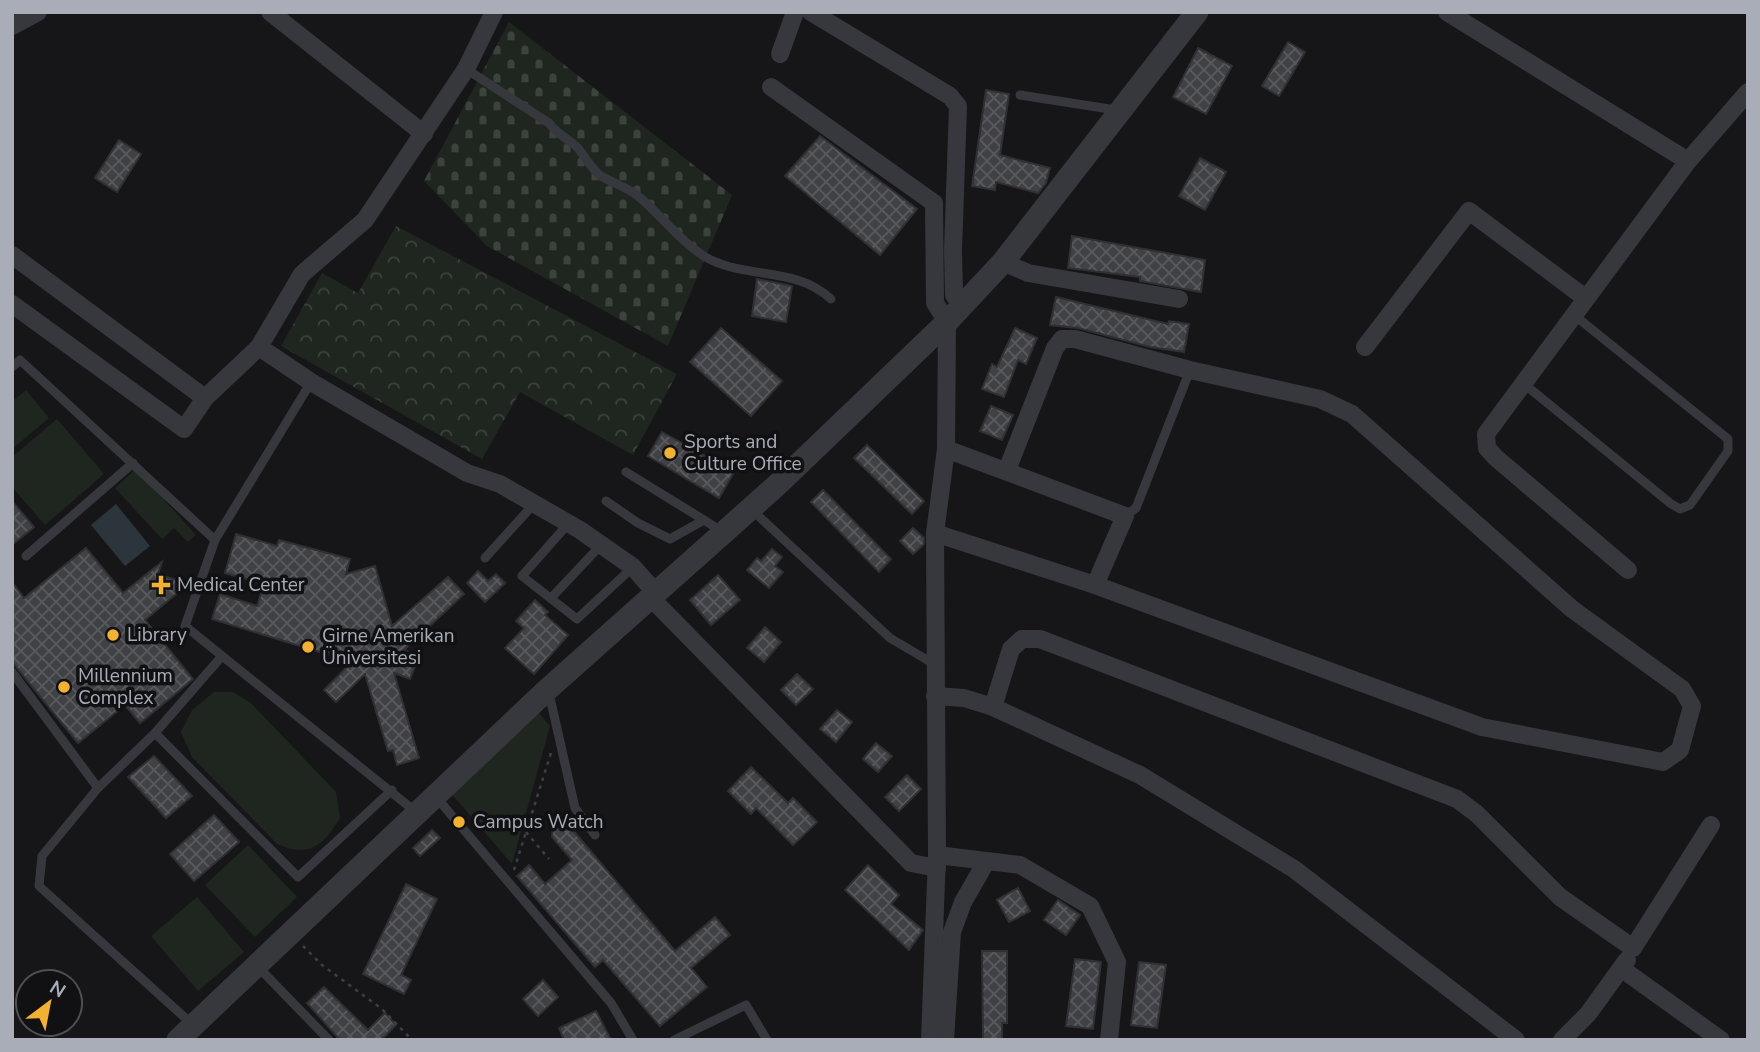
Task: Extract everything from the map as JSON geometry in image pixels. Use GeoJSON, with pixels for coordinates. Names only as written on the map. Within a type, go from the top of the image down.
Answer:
{"type":"FeatureCollection","features":[{"type":"Feature","properties":{"kind":"street"},"geometry":{"type":"LineString","coordinates":[[12,26],[38,12]]}},
{"type":"Feature","properties":{"kind":"street"},"geometry":{"type":"LineString","coordinates":[[271,12],[424,134]]}},
{"type":"Feature","properties":{"kind":"street"},"geometry":{"type":"LineString","coordinates":[[290,27],[302,12]]}},
{"type":"Feature","properties":{"kind":"street"},"geometry":{"type":"LineString","coordinates":[[12,304],[184,429],[205,398],[258,347],[302,274],[365,220],[466,69],[494,12]]}},
{"type":"Feature","properties":{"kind":"street"},"geometry":{"type":"LineString","coordinates":[[780,54],[795,12]]}},
{"type":"Feature","properties":{"kind":"street"},"geometry":{"type":"LineString","coordinates":[[811,12],[950,96],[958,106],[953,250],[955,314],[946,449],[935,533],[937,861],[930,1040]]}},
{"type":"Feature","properties":{"kind":"street"},"geometry":{"type":"LineString","coordinates":[[170,1040],[186,1033],[416,812],[548,689],[751,509],[955,314],[1003,262],[1197,12]]}},
{"type":"Feature","properties":{"kind":"street"},"geometry":{"type":"LineString","coordinates":[[1447,12],[1688,161]]}},
{"type":"Feature","properties":{"kind":"street"},"geometry":{"type":"LineString","coordinates":[[771,87],[934,203],[935,303],[955,314]]}},
{"type":"Feature","properties":{"kind":"street"},"geometry":{"type":"LineString","coordinates":[[1628,570],[1487,448],[1486,435],[1584,297],[1688,161],[1748,92]]}},
{"type":"Feature","properties":{"kind":"street"},"geometry":{"type":"LineString","coordinates":[[1365,347],[1469,211],[1584,297]]}},
{"type":"Feature","properties":{"kind":"street"},"geometry":{"type":"LineString","coordinates":[[12,255],[205,398]]}},
{"type":"Feature","properties":{"kind":"street"},"geometry":{"type":"LineString","coordinates":[[1003,262],[1028,273],[1179,299]]}},
{"type":"Feature","properties":{"kind":"street"},"geometry":{"type":"LineString","coordinates":[[935,533],[1094,585],[1482,727],[1663,762],[1680,750],[1692,706],[1682,689],[1572,609],[1352,414],[1320,399],[1189,370],[1075,339],[1062,339],[1055,348],[1007,470]]}},
{"type":"Feature","properties":{"kind":"street"},"geometry":{"type":"LineString","coordinates":[[258,347],[311,382],[467,473],[500,484],[633,567],[652,595],[911,863],[986,862],[1020,866],[1090,906],[1117,962],[1109,1040]]}},
{"type":"Feature","properties":{"kind":"street"},"geometry":{"type":"LineString","coordinates":[[946,449],[1125,516],[1094,585]]}},
{"type":"Feature","properties":{"kind":"street"},"geometry":{"type":"LineString","coordinates":[[993,706],[1011,649],[1023,639],[1040,639],[1457,799],[1477,814],[1560,897],[1633,948]]}},
{"type":"Feature","properties":{"kind":"street"},"geometry":{"type":"LineString","coordinates":[[935,696],[964,698],[993,706],[1140,775],[1294,869],[1516,1040]]}},
{"type":"Feature","properties":{"kind":"street"},"geometry":{"type":"LineString","coordinates":[[1562,1040],[1588,1014],[1622,969],[1711,825]]}},
{"type":"Feature","properties":{"kind":"street"},"geometry":{"type":"LineString","coordinates":[[945,1040],[952,932],[963,902],[986,862]]}},
{"type":"Feature","properties":{"kind":"street"},"geometry":{"type":"LineString","coordinates":[[1622,969],[1721,1040]]}},
{"type":"Feature","properties":{"kind":"lane"},"geometry":{"type":"LineString","coordinates":[[466,69],[550,123],[557,135],[576,147],[596,171],[640,198],[684,240],[710,259],[744,271],[797,277],[816,286],[831,299]]}},
{"type":"Feature","properties":{"kind":"lane"},"geometry":{"type":"LineString","coordinates":[[1020,95],[1122,111]]}},
{"type":"Feature","properties":{"kind":"lane"},"geometry":{"type":"LineString","coordinates":[[1523,383],[1670,503],[1680,509],[1690,505],[1728,451],[1728,439],[1572,314]]}},
{"type":"Feature","properties":{"kind":"lane"},"geometry":{"type":"LineString","coordinates":[[12,367],[20,360],[215,540]]}},
{"type":"Feature","properties":{"kind":"lane"},"geometry":{"type":"LineString","coordinates":[[1125,516],[1136,508],[1189,370]]}},
{"type":"Feature","properties":{"kind":"lane"},"geometry":{"type":"LineString","coordinates":[[311,382],[215,540],[185,626],[416,812]]}},
{"type":"Feature","properties":{"kind":"lane"},"geometry":{"type":"LineString","coordinates":[[26,556],[133,463]]}},
{"type":"Feature","properties":{"kind":"lane"},"geometry":{"type":"LineString","coordinates":[[626,472],[724,533]]}},
{"type":"Feature","properties":{"kind":"lane"},"geometry":{"type":"LineString","coordinates":[[606,501],[638,523],[670,538],[704,520]]}},
{"type":"Feature","properties":{"kind":"lane"},"geometry":{"type":"LineString","coordinates":[[485,558],[533,505]]}},
{"type":"Feature","properties":{"kind":"lane"},"geometry":{"type":"LineString","coordinates":[[751,509],[890,638],[934,664]]}},
{"type":"Feature","properties":{"kind":"lane"},"geometry":{"type":"LineString","coordinates":[[568,524],[522,576],[577,619],[633,567]]}},
{"type":"Feature","properties":{"kind":"lane"},"geometry":{"type":"LineString","coordinates":[[552,597],[601,545]]}},
{"type":"Feature","properties":{"kind":"lane"},"geometry":{"type":"LineString","coordinates":[[186,1033],[39,886],[42,856],[97,788],[155,733],[222,656]]}},
{"type":"Feature","properties":{"kind":"lane"},"geometry":{"type":"LineString","coordinates":[[12,672],[97,788]]}},
{"type":"Feature","properties":{"kind":"lane"},"geometry":{"type":"LineString","coordinates":[[548,689],[556,735],[575,808],[596,835]]}},
{"type":"Feature","properties":{"kind":"lane"},"geometry":{"type":"LineString","coordinates":[[155,733],[298,877],[392,790]]}},
{"type":"Feature","properties":{"kind":"lane"},"geometry":{"type":"LineString","coordinates":[[435,796],[611,1003],[633,1040]]}},
{"type":"Feature","properties":{"kind":"lane"},"geometry":{"type":"LineString","coordinates":[[255,964],[329,1040]]}},
{"type":"Feature","properties":{"kind":"lane"},"geometry":{"type":"LineString","coordinates":[[674,1040],[746,1005],[767,1040]]}},
{"type":"Feature","properties":{"kind":"path"},"geometry":{"type":"LineString","coordinates":[[509,883],[556,735]]}},
{"type":"Feature","properties":{"kind":"path"},"geometry":{"type":"LineString","coordinates":[[526,832],[549,859]]}},
{"type":"Feature","properties":{"kind":"path"},"geometry":{"type":"LineString","coordinates":[[288,933],[322,965],[376,1003],[412,1040]]}},
{"type":"Feature","properties":{"kind":"green space"},"geometry":{"type":"Polygon","coordinates":[[[509,22],[732,195],[668,346],[487,246],[424,181],[509,22]]]}},
{"type":"Feature","properties":{"kind":"green space"},"geometry":{"type":"Polygon","coordinates":[[[396,226],[677,374],[633,455],[520,392],[482,459],[281,346],[322,273],[358,293],[396,226]]]}},
{"type":"Feature","properties":{"kind":"green space"},"geometry":{"type":"Polygon","coordinates":[[[26,390],[49,418],[12,449],[12,402],[26,390]]]}},
{"type":"Feature","properties":{"kind":"green space"},"geometry":{"type":"Polygon","coordinates":[[[57,419],[104,474],[45,525],[12,487],[12,457],[57,419]]]}},
{"type":"Feature","properties":{"kind":"green space"},"geometry":{"type":"Polygon","coordinates":[[[136,469],[196,535],[188,542],[174,528],[162,539],[115,488],[136,469]]]}},
{"type":"Feature","properties":{"kind":"green space"},"geometry":{"type":"Polygon","coordinates":[[[214,692],[233,692],[251,703],[336,792],[340,818],[327,836],[314,847],[298,850],[277,844],[192,757],[181,732],[192,710],[214,692]]]}},
{"type":"Feature","properties":{"kind":"green space"},"geometry":{"type":"Polygon","coordinates":[[[536,710],[550,726],[512,864],[449,791],[536,710]]]}},
{"type":"Feature","properties":{"kind":"green space"},"geometry":{"type":"Polygon","coordinates":[[[248,845],[297,897],[255,937],[205,885],[248,845]]]}},
{"type":"Feature","properties":{"kind":"green space"},"geometry":{"type":"Polygon","coordinates":[[[197,897],[244,952],[198,991],[151,936],[197,897]]]}},
{"type":"Feature","properties":{"kind":"shaded area"},"geometry":{"type":"Polygon","coordinates":[[[116,504],[150,546],[125,566],[91,525],[116,504]]]}},
{"type":"Feature","properties":{"kind":"building"},"geometry":{"type":"Polygon","coordinates":[[[1288,42],[1305,52],[1279,96],[1262,86],[1288,42]]]}},
{"type":"Feature","properties":{"kind":"building"},"geometry":{"type":"Polygon","coordinates":[[[1198,48],[1232,66],[1206,114],[1173,97],[1198,48]]]}},
{"type":"Feature","properties":{"kind":"building"},"geometry":{"type":"Polygon","coordinates":[[[986,90],[1009,94],[1000,155],[1050,168],[1046,183],[1038,193],[996,182],[995,190],[972,186],[986,90]]]}},
{"type":"Feature","properties":{"kind":"building"},"geometry":{"type":"Polygon","coordinates":[[[820,136],[917,209],[880,255],[785,176],[820,136]]]}},
{"type":"Feature","properties":{"kind":"building"},"geometry":{"type":"Polygon","coordinates":[[[119,140],[141,154],[117,192],[95,178],[119,140]]]}},
{"type":"Feature","properties":{"kind":"building"},"geometry":{"type":"Polygon","coordinates":[[[1200,158],[1226,172],[1205,210],[1179,196],[1200,158]]]}},
{"type":"Feature","properties":{"kind":"building"},"geometry":{"type":"Polygon","coordinates":[[[1072,236],[1205,260],[1201,292],[1140,281],[1140,277],[1068,268],[1072,236]]]}},
{"type":"Feature","properties":{"kind":"building"},"geometry":{"type":"Polygon","coordinates":[[[757,279],[792,286],[786,322],[752,316],[757,279]]]}},
{"type":"Feature","properties":{"kind":"building"},"geometry":{"type":"Polygon","coordinates":[[[1056,297],[1168,324],[1169,321],[1189,324],[1184,352],[1150,347],[1078,328],[1050,325],[1056,297]]]}},
{"type":"Feature","properties":{"kind":"building"},"geometry":{"type":"Polygon","coordinates":[[[721,328],[782,381],[751,416],[690,362],[721,328]]]}},
{"type":"Feature","properties":{"kind":"building"},"geometry":{"type":"Polygon","coordinates":[[[1015,328],[1037,338],[1026,364],[1018,360],[1004,397],[982,389],[992,364],[997,367],[1015,328]]]}},
{"type":"Feature","properties":{"kind":"building"},"geometry":{"type":"Polygon","coordinates":[[[991,406],[1013,415],[1002,440],[980,431],[991,406]]]}},
{"type":"Feature","properties":{"kind":"building"},"geometry":{"type":"Polygon","coordinates":[[[662,432],[734,472],[719,498],[648,456],[662,432]]]}},
{"type":"Feature","properties":{"kind":"building"},"geometry":{"type":"Polygon","coordinates":[[[867,445],[924,501],[912,514],[854,458],[867,445]]]}},
{"type":"Feature","properties":{"kind":"building"},"geometry":{"type":"Polygon","coordinates":[[[823,490],[891,559],[879,572],[811,502],[823,490]]]}},
{"type":"Feature","properties":{"kind":"building"},"geometry":{"type":"Polygon","coordinates":[[[12,501],[34,527],[12,545],[12,501]]]}},
{"type":"Feature","properties":{"kind":"building"},"geometry":{"type":"Polygon","coordinates":[[[913,528],[924,538],[924,544],[913,554],[900,541],[913,528]]]}},
{"type":"Feature","properties":{"kind":"building"},"geometry":{"type":"Polygon","coordinates":[[[236,534],[277,546],[279,540],[350,559],[346,574],[375,566],[392,626],[448,577],[464,594],[404,650],[419,656],[410,679],[394,673],[419,758],[397,765],[393,750],[388,751],[365,674],[336,702],[324,690],[352,662],[212,619],[220,594],[257,606],[264,584],[225,573],[236,534]]]}},
{"type":"Feature","properties":{"kind":"building"},"geometry":{"type":"Polygon","coordinates":[[[86,548],[123,593],[162,562],[158,574],[188,584],[145,620],[193,679],[140,723],[125,705],[78,743],[12,662],[12,582],[24,598],[86,548]]]}},
{"type":"Feature","properties":{"kind":"building"},"geometry":{"type":"Polygon","coordinates":[[[772,549],[782,557],[775,566],[783,572],[769,588],[747,570],[757,558],[761,561],[772,549]]]}},
{"type":"Feature","properties":{"kind":"building"},"geometry":{"type":"Polygon","coordinates":[[[478,571],[488,581],[496,574],[505,583],[485,602],[467,583],[478,571]]]}},
{"type":"Feature","properties":{"kind":"building"},"geometry":{"type":"Polygon","coordinates":[[[718,575],[740,600],[711,625],[690,600],[718,575]]]}},
{"type":"Feature","properties":{"kind":"building"},"geometry":{"type":"Polygon","coordinates":[[[535,600],[548,612],[545,615],[568,635],[534,674],[505,648],[524,628],[516,621],[535,600]]]}},
{"type":"Feature","properties":{"kind":"building"},"geometry":{"type":"Polygon","coordinates":[[[765,627],[781,642],[764,662],[747,648],[765,627]]]}},
{"type":"Feature","properties":{"kind":"building"},"geometry":{"type":"Polygon","coordinates":[[[797,674],[813,689],[796,705],[781,690],[797,674]]]}},
{"type":"Feature","properties":{"kind":"building"},"geometry":{"type":"Polygon","coordinates":[[[837,710],[852,722],[836,742],[820,729],[837,710]]]}},
{"type":"Feature","properties":{"kind":"building"},"geometry":{"type":"Polygon","coordinates":[[[876,743],[892,756],[878,772],[863,759],[876,743]]]}},
{"type":"Feature","properties":{"kind":"building"},"geometry":{"type":"Polygon","coordinates":[[[154,756],[192,796],[166,818],[128,777],[154,756]]]}},
{"type":"Feature","properties":{"kind":"building"},"geometry":{"type":"Polygon","coordinates":[[[751,767],[788,803],[793,798],[817,822],[793,845],[756,808],[751,814],[728,791],[751,767]]]}},
{"type":"Feature","properties":{"kind":"building"},"geometry":{"type":"Polygon","coordinates":[[[907,775],[921,789],[899,811],[885,797],[907,775]]]}},
{"type":"Feature","properties":{"kind":"building"},"geometry":{"type":"Polygon","coordinates":[[[214,815],[239,842],[194,881],[170,854],[214,815]]]}},
{"type":"Feature","properties":{"kind":"building"},"geometry":{"type":"Polygon","coordinates":[[[560,815],[675,951],[715,917],[730,935],[691,968],[707,987],[660,1026],[603,960],[595,967],[517,876],[529,865],[545,884],[572,860],[552,837],[553,821],[560,815]]]}},
{"type":"Feature","properties":{"kind":"building"},"geometry":{"type":"Polygon","coordinates":[[[432,830],[440,838],[420,856],[413,848],[432,830]]]}},
{"type":"Feature","properties":{"kind":"building"},"geometry":{"type":"Polygon","coordinates":[[[868,865],[899,895],[891,904],[923,930],[909,950],[845,890],[868,865]]]}},
{"type":"Feature","properties":{"kind":"building"},"geometry":{"type":"Polygon","coordinates":[[[406,884],[437,899],[401,975],[411,980],[404,994],[363,974],[406,884]]]}},
{"type":"Feature","properties":{"kind":"building"},"geometry":{"type":"Polygon","coordinates":[[[1018,888],[1030,911],[1009,922],[997,900],[1018,888]]]}},
{"type":"Feature","properties":{"kind":"building"},"geometry":{"type":"Polygon","coordinates":[[[1058,900],[1080,915],[1066,935],[1044,920],[1058,900]]]}},
{"type":"Feature","properties":{"kind":"building"},"geometry":{"type":"Polygon","coordinates":[[[982,951],[1007,951],[1007,1023],[1002,1023],[1002,1040],[983,1040],[982,951]]]}},
{"type":"Feature","properties":{"kind":"building"},"geometry":{"type":"Polygon","coordinates":[[[1075,959],[1101,962],[1093,1029],[1066,1026],[1075,959]]]}},
{"type":"Feature","properties":{"kind":"building"},"geometry":{"type":"Polygon","coordinates":[[[1139,962],[1166,965],[1157,1028],[1131,1025],[1139,962]]]}},
{"type":"Feature","properties":{"kind":"building"},"geometry":{"type":"Polygon","coordinates":[[[543,980],[558,997],[538,1016],[523,999],[543,980]]]}},
{"type":"Feature","properties":{"kind":"building"},"geometry":{"type":"Polygon","coordinates":[[[324,987],[368,1030],[385,1013],[396,1025],[381,1040],[340,1040],[307,1003],[324,987]]]}},
{"type":"Feature","properties":{"kind":"building"},"geometry":{"type":"Polygon","coordinates":[[[596,1011],[611,1040],[564,1040],[559,1028],[596,1011]]]}},
{"type":"Feature","properties":{"kind":"place","name":"Sports and Culture Office"},"geometry":{"type":"Point","coordinates":[670,453]}},
{"type":"Feature","properties":{"kind":"place","name":"Medical Center"},"geometry":{"type":"Point","coordinates":[161,585]}},
{"type":"Feature","properties":{"kind":"place","name":"Library"},"geometry":{"type":"Point","coordinates":[113,635]}},
{"type":"Feature","properties":{"kind":"place","name":"Girne Amerikan Üniversitesi"},"geometry":{"type":"Point","coordinates":[308,647]}},
{"type":"Feature","properties":{"kind":"place","name":"Millennium Complex"},"geometry":{"type":"Point","coordinates":[64,687]}},
{"type":"Feature","properties":{"kind":"place","name":"Campus Watch"},"geometry":{"type":"Point","coordinates":[459,822]}}]}
